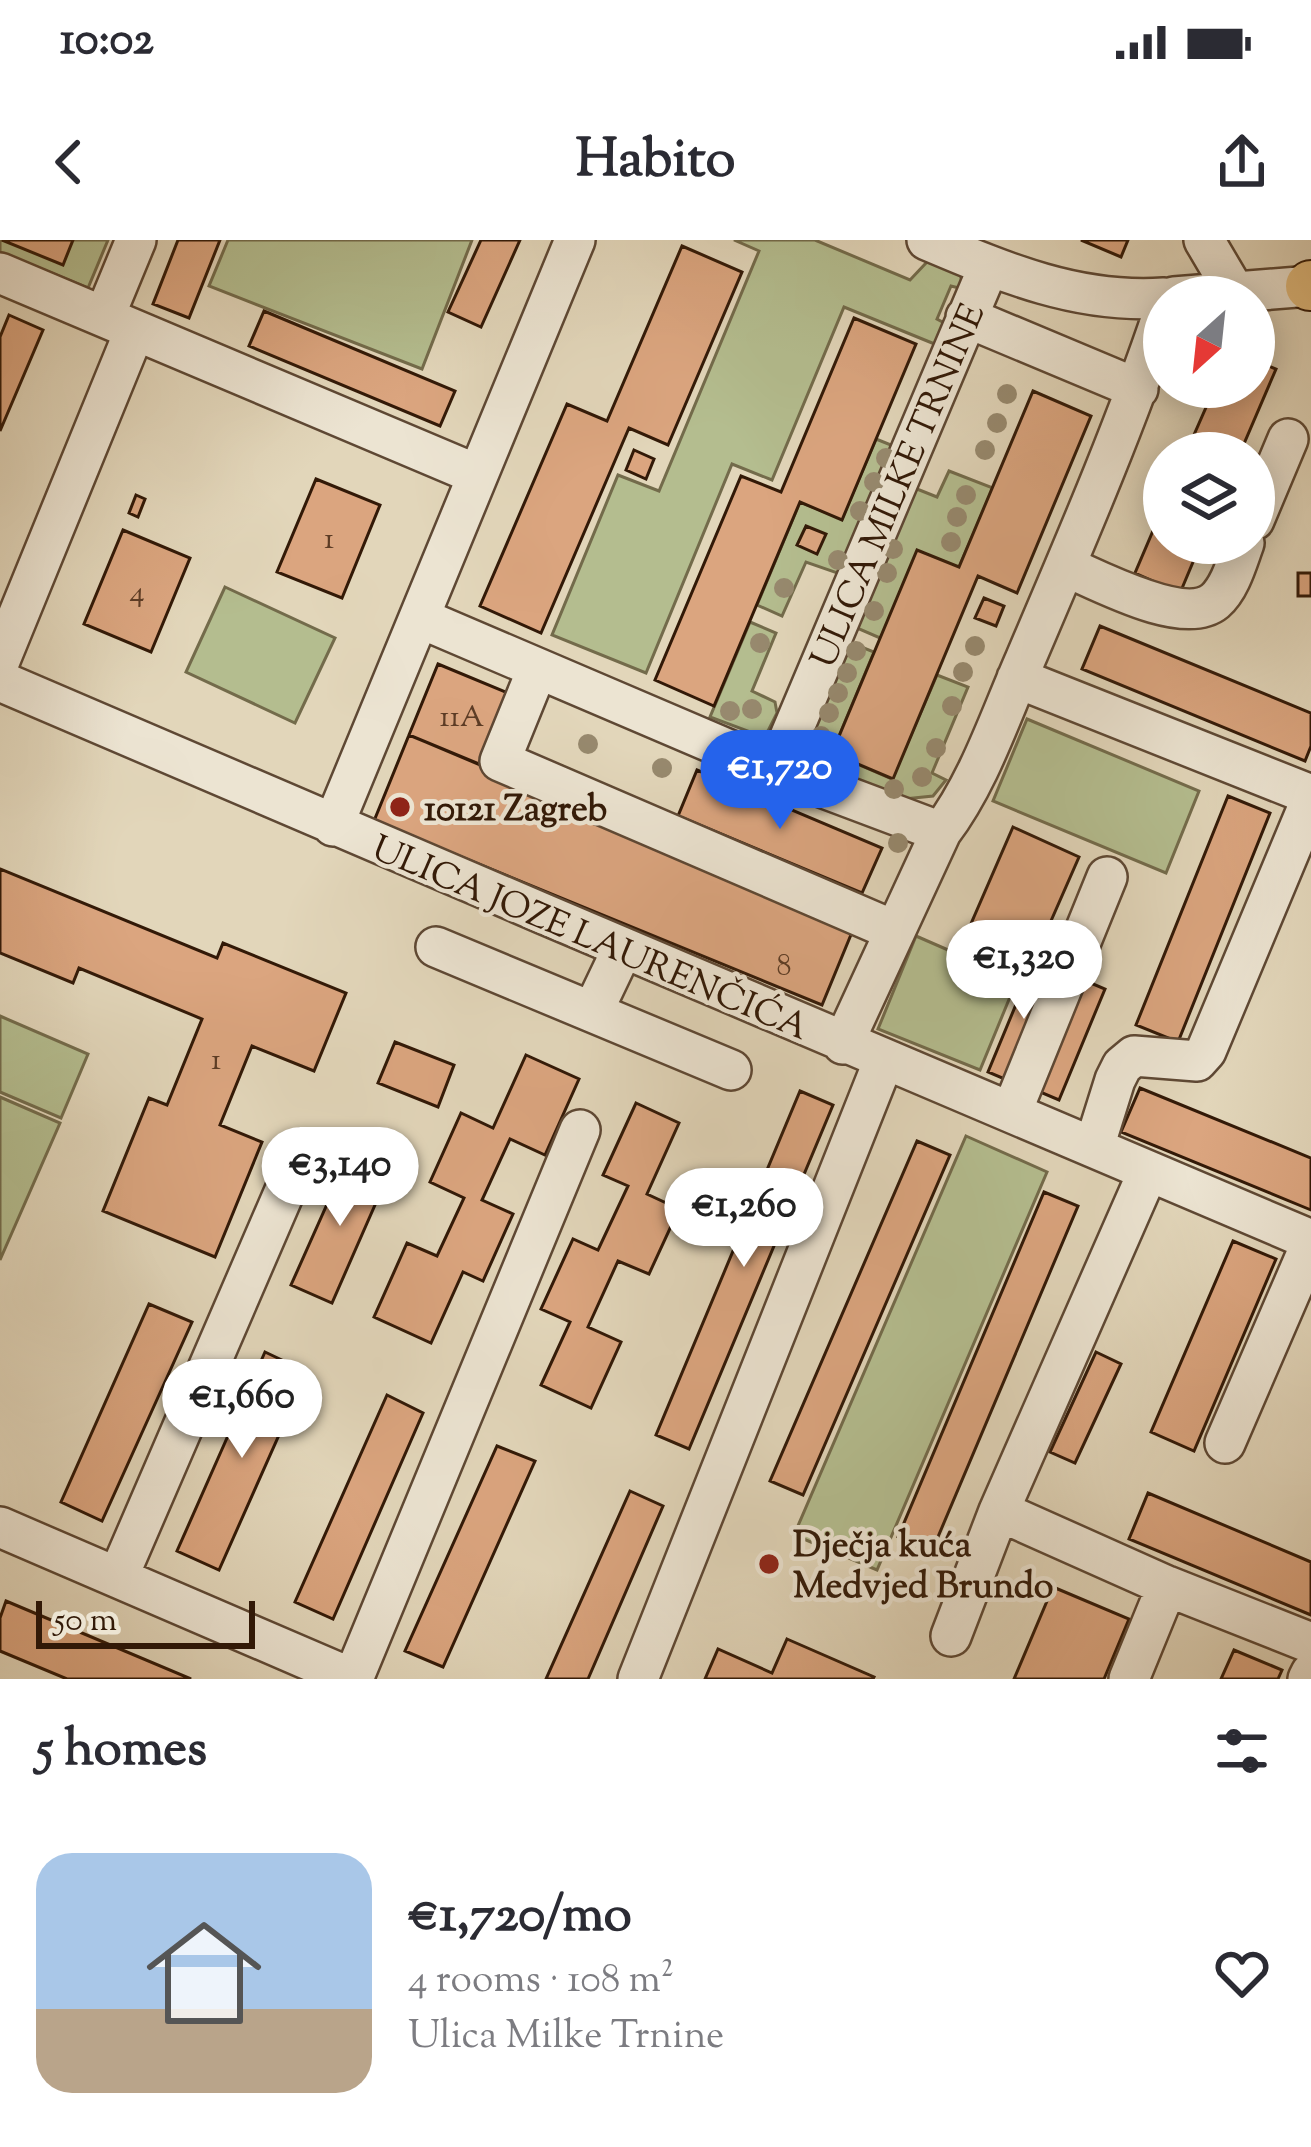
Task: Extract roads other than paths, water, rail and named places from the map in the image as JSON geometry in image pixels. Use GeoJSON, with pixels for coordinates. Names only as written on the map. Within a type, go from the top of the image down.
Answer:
{"type":"FeatureCollection","features":[{"type":"Feature","properties":{"kind":"street"},"geometry":{"type":"LineString","coordinates":[[0,660],[120,323],[136,240]]}},
{"type":"Feature","properties":{"kind":"street"},"geometry":{"type":"LineString","coordinates":[[333,826],[575,240]]}},
{"type":"Feature","properties":{"kind":"street","name":"ULICA MILKE TRNINE"},"geometry":{"type":"LineString","coordinates":[[927,240],[1078,295],[1143,299]]}},
{"type":"Feature","properties":{"kind":"street"},"geometry":{"type":"LineString","coordinates":[[1204,240],[1225,276]]}},
{"type":"Feature","properties":{"kind":"street","name":"ULICA MILKE TRNINE"},"geometry":{"type":"LineString","coordinates":[[776,770],[988,266]]}},
{"type":"Feature","properties":{"kind":"street"},"geometry":{"type":"LineString","coordinates":[[0,274],[478,475]]}},
{"type":"Feature","properties":{"kind":"street"},"geometry":{"type":"LineString","coordinates":[[1275,288],[1311,286]]}},
{"type":"Feature","properties":{"kind":"street"},"geometry":{"type":"LineString","coordinates":[[966,317],[1138,389]]}},
{"type":"Feature","properties":{"kind":"street","name":"ULICA JOZE LAURENČIĆA"},"geometry":{"type":"LineString","coordinates":[[0,681],[843,1044],[941,832],[960,806],[1143,374]]}},
{"type":"Feature","properties":{"kind":"street"},"geometry":{"type":"LineString","coordinates":[[1275,470],[1288,439]]}},
{"type":"Feature","properties":{"kind":"street"},"geometry":{"type":"LineString","coordinates":[[1065,566],[1173,609],[1193,610],[1219,598],[1234,564]]}},
{"type":"Feature","properties":{"kind":"street"},"geometry":{"type":"LineString","coordinates":[[420,618],[776,770],[941,832]]}},
{"type":"Feature","properties":{"kind":"street"},"geometry":{"type":"LineString","coordinates":[[537,670],[500,761],[895,931]]}},
{"type":"Feature","properties":{"kind":"street"},"geometry":{"type":"LineString","coordinates":[[1017,678],[1311,798],[1206,1051],[1197,1061],[1134,1056],[1122,1066],[1094,1147]]}},
{"type":"Feature","properties":{"kind":"street"},"geometry":{"type":"LineString","coordinates":[[1012,1111],[1107,877]]}},
{"type":"Feature","properties":{"kind":"street"},"geometry":{"type":"LineString","coordinates":[[436,947],[731,1070]]}},
{"type":"Feature","properties":{"kind":"street"},"geometry":{"type":"LineString","coordinates":[[593,1011],[623,948]]}},
{"type":"Feature","properties":{"kind":"street"},"geometry":{"type":"LineString","coordinates":[[843,1044],[1012,1111],[1311,1242],[1225,1443]]}},
{"type":"Feature","properties":{"kind":"street"},"geometry":{"type":"LineString","coordinates":[[638,1679],[884,1060]]}},
{"type":"Feature","properties":{"kind":"street"},"geometry":{"type":"LineString","coordinates":[[2,1535],[118,1577],[330,1674],[580,1130]]}},
{"type":"Feature","properties":{"kind":"street"},"geometry":{"type":"LineString","coordinates":[[118,1577],[303,1149]]}},
{"type":"Feature","properties":{"kind":"street"},"geometry":{"type":"LineString","coordinates":[[951,1636],[1000,1511],[1148,1172]]}},
{"type":"Feature","properties":{"kind":"street"},"geometry":{"type":"LineString","coordinates":[[1000,1511],[1167,1586],[1311,1642]]}},
{"type":"Feature","properties":{"kind":"street"},"geometry":{"type":"LineString","coordinates":[[1129,1679],[1167,1586]]}},
{"type":"Feature","properties":{"kind":"place","name":"10121 Zagreb"},"geometry":{"type":"Point","coordinates":[400,807]}},
{"type":"Feature","properties":{"kind":"place","name":"Dječja kuća Medvjed Brundo"},"geometry":{"type":"Point","coordinates":[769,1564]}}]}
